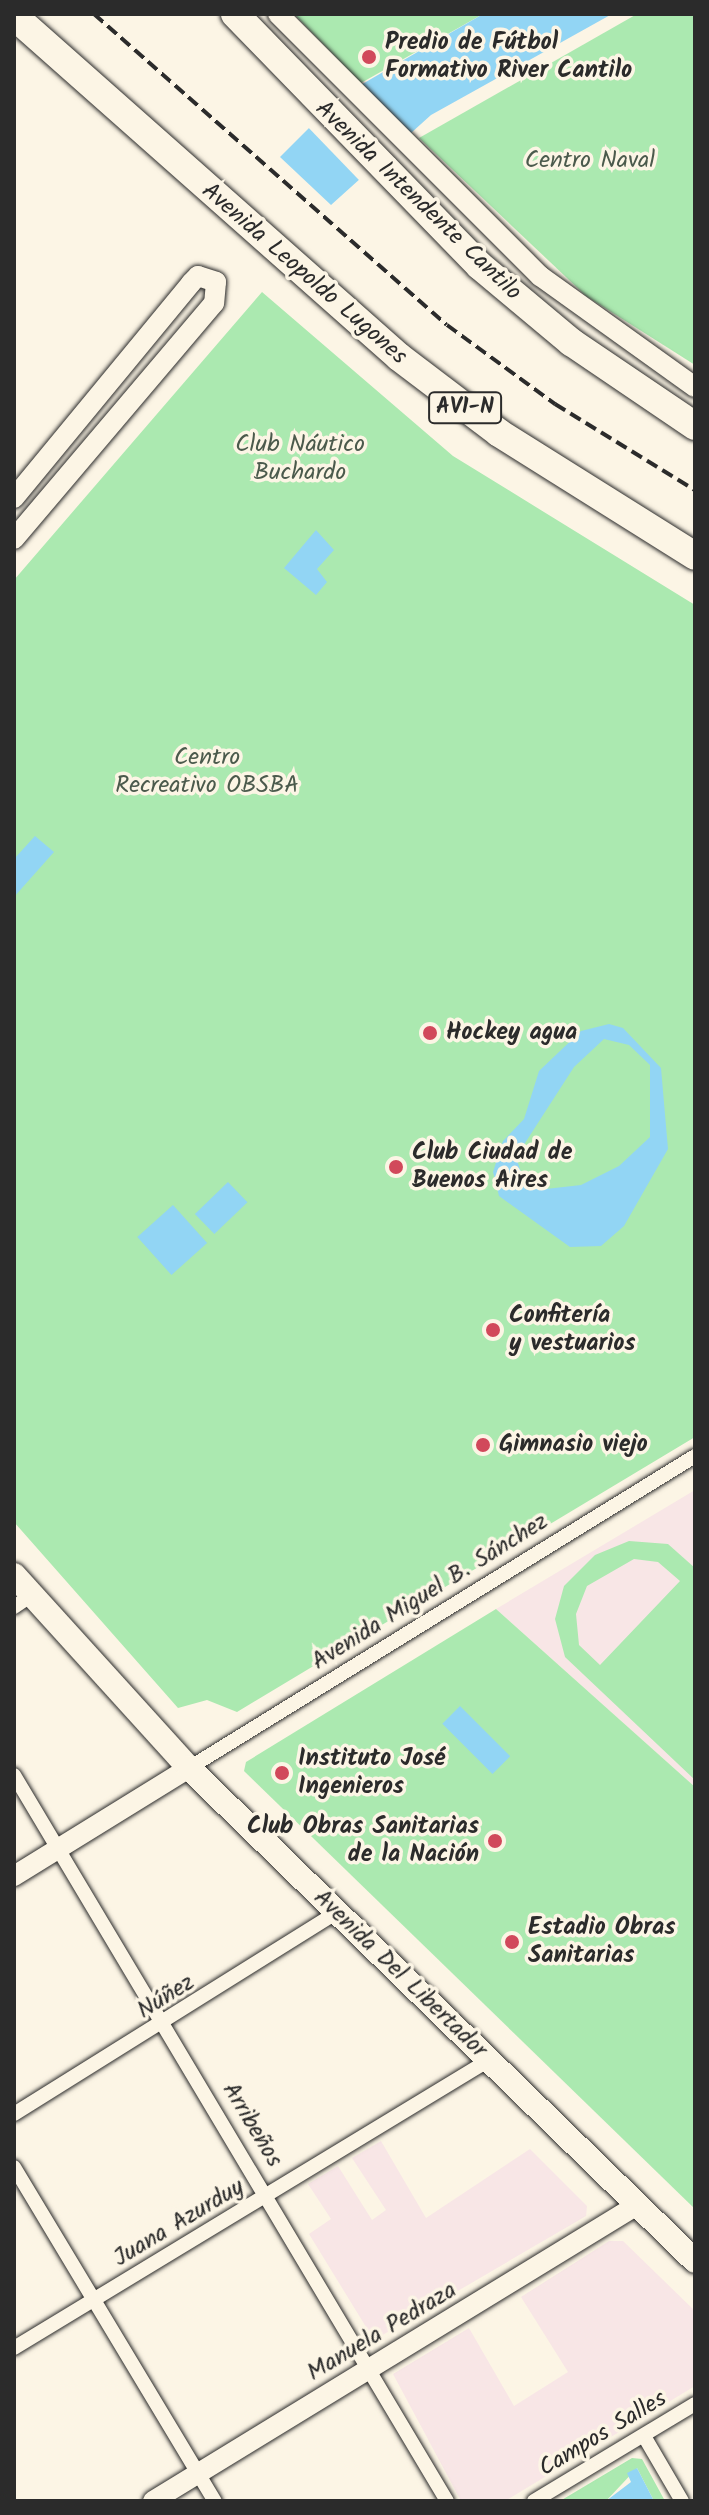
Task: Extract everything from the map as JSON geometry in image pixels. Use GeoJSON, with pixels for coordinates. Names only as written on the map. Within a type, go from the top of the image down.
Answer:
{"type":"FeatureCollection","features":[{"type":"Feature","properties":{"kind":"highway","name":"Avenida Intendente Cantilo"},"geometry":{"type":"LineString","coordinates":[[235,14],[381,170],[542,320],[695,426]]}},
{"type":"Feature","properties":{"kind":"highway","name":"Avenida Leopoldo Lugones"},"geometry":{"type":"LineString","coordinates":[[14,16],[399,357],[499,433],[695,556]]}},
{"type":"Feature","properties":{"kind":"main road","name":"Avenida Del Libertador"},"geometry":{"type":"LineString","coordinates":[[14,1575],[23,1601],[189,1768],[695,2261]]}},
{"type":"Feature","properties":{"kind":"street","name":"Avenida Intendente Cantilo"},"geometry":{"type":"LineString","coordinates":[[278,14],[346,89],[563,296],[695,387]]}},
{"type":"Feature","properties":{"kind":"street"},"geometry":{"type":"LineString","coordinates":[[14,498],[191,283],[198,276],[216,282],[214,303],[14,539]]}},
{"type":"Feature","properties":{"kind":"street","name":"Avenida Miguel B. Sánchez"},"geometry":{"type":"LineString","coordinates":[[189,1768],[695,1456]]}},
{"type":"Feature","properties":{"kind":"street"},"geometry":{"type":"LineString","coordinates":[[14,1876],[189,1768]]}},
{"type":"Feature","properties":{"kind":"street","name":"Arribeños"},"geometry":{"type":"LineString","coordinates":[[14,1775],[268,2194],[447,2501]]}},
{"type":"Feature","properties":{"kind":"street","name":"Núñez"},"geometry":{"type":"LineString","coordinates":[[14,2114],[164,2024],[337,1912]]}},
{"type":"Feature","properties":{"kind":"street","name":"Juana Azurduy"},"geometry":{"type":"LineString","coordinates":[[14,2348],[489,2060]]}},
{"type":"Feature","properties":{"kind":"street"},"geometry":{"type":"LineString","coordinates":[[14,2167],[215,2501]]}},
{"type":"Feature","properties":{"kind":"street","name":"Manuela Pedraza"},"geometry":{"type":"LineString","coordinates":[[153,2501],[637,2205]]}},
{"type":"Feature","properties":{"kind":"street","name":"Campos Salles"},"geometry":{"type":"LineString","coordinates":[[534,2501],[695,2404]]}},
{"type":"Feature","properties":{"kind":"street"},"geometry":{"type":"LineString","coordinates":[[644,2436],[682,2501]]}},
{"type":"Feature","properties":{"kind":"shaded area"},"geometry":{"type":"Polygon","coordinates":[[[695,1490],[695,1787],[496,1609],[695,1490]]]}},
{"type":"Feature","properties":{"kind":"shaded area"},"geometry":{"type":"Polygon","coordinates":[[[381,2141],[426,2218],[530,2149],[587,2206],[586,2216],[374,2340],[309,2234],[331,2219],[308,2184],[338,2166],[372,2220],[386,2210],[352,2158],[381,2141]]]}},
{"type":"Feature","properties":{"kind":"shaded area"},"geometry":{"type":"Polygon","coordinates":[[[609,2241],[623,2241],[695,2311],[695,2386],[505,2501],[461,2501],[393,2374],[469,2328],[514,2406],[568,2372],[521,2297],[609,2241]]]}},
{"type":"Feature","properties":{"kind":"green space","name":"Predio de Fútbol Formativo River Cantilo"},"geometry":{"type":"Polygon","coordinates":[[[294,14],[483,14],[361,83],[294,14]]]}},
{"type":"Feature","properties":{"kind":"green space","name":"Centro Naval"},"geometry":{"type":"Polygon","coordinates":[[[637,14],[695,14],[695,365],[586,296],[419,138],[637,14]]]}},
{"type":"Feature","properties":{"kind":"green space","name":"Club Ciudad de Buenos Aires"},"geometry":{"type":"Polygon","coordinates":[[[262,292],[453,456],[695,605],[695,1437],[237,1712],[207,1700],[178,1708],[14,1522],[14,580],[262,292]]]}},
{"type":"Feature","properties":{"kind":"green space"},"geometry":{"type":"Polygon","coordinates":[[[629,1541],[668,1544],[695,1568],[695,1780],[565,1657],[555,1619],[564,1586],[595,1555],[629,1541]],[[634,1559],[587,1586],[576,1614],[579,1645],[600,1665],[680,1581],[658,1562],[634,1559]]]}},
{"type":"Feature","properties":{"kind":"green space","name":"Club Obras Sanitarias de la Nación"},"geometry":{"type":"Polygon","coordinates":[[[496,1609],[695,1787],[695,2209],[244,1771],[246,1762],[496,1609]]]}},
{"type":"Feature","properties":{"kind":"green space"},"geometry":{"type":"Polygon","coordinates":[[[632,2458],[642,2459],[665,2501],[654,2501],[637,2468],[606,2501],[560,2501],[632,2458]]]}},
{"type":"Feature","properties":{"kind":"water"},"geometry":{"type":"Polygon","coordinates":[[[483,14],[612,14],[431,115],[331,205],[280,157],[340,97],[483,14]]]}},
{"type":"Feature","properties":{"kind":"water"},"geometry":{"type":"Polygon","coordinates":[[[316,530],[334,550],[317,569],[327,582],[316,595],[284,568],[316,530]]]}},
{"type":"Feature","properties":{"kind":"water"},"geometry":{"type":"Polygon","coordinates":[[[35,836],[54,852],[14,897],[14,859],[35,836]]]}},
{"type":"Feature","properties":{"kind":"water"},"geometry":{"type":"Polygon","coordinates":[[[609,1024],[623,1028],[661,1068],[668,1149],[624,1226],[601,1246],[570,1247],[499,1196],[493,1172],[503,1141],[524,1119],[539,1071],[581,1031],[609,1024]],[[604,1039],[574,1067],[516,1157],[522,1175],[546,1189],[581,1185],[619,1166],[650,1137],[650,1065],[629,1045],[604,1039]]]}},
{"type":"Feature","properties":{"kind":"water"},"geometry":{"type":"Polygon","coordinates":[[[228,1182],[247,1202],[214,1234],[195,1214],[228,1182]]]}},
{"type":"Feature","properties":{"kind":"water"},"geometry":{"type":"Polygon","coordinates":[[[173,1205],[207,1243],[171,1275],[137,1237],[173,1205]]]}},
{"type":"Feature","properties":{"kind":"water"},"geometry":{"type":"Polygon","coordinates":[[[460,1706],[510,1756],[493,1774],[442,1724],[460,1706]]]}},
{"type":"Feature","properties":{"kind":"water"},"geometry":{"type":"Polygon","coordinates":[[[637,2468],[654,2501],[606,2501],[631,2482],[627,2473],[637,2468]]]}},
{"type":"Feature","properties":{"kind":"pier"},"geometry":{"type":"Polygon","coordinates":[[[357,80],[410,135],[361,182],[308,127],[357,80]]]}},
{"type":"Feature","properties":{"kind":"railway"},"geometry":{"type":"LineString","coordinates":[[94,14],[447,325],[555,404],[695,490]]}},
{"type":"Feature","properties":{"kind":"place","name":"Predio de Fútbol Formativo River Cantilo"},"geometry":{"type":"Point","coordinates":[369,57]}},
{"type":"Feature","properties":{"kind":"place","name":"Hockey agua"},"geometry":{"type":"Point","coordinates":[430,1033]}},
{"type":"Feature","properties":{"kind":"place","name":"Club Ciudad de Buenos Aires"},"geometry":{"type":"Point","coordinates":[396,1167]}},
{"type":"Feature","properties":{"kind":"place","name":"Confitería y vestuarios"},"geometry":{"type":"Point","coordinates":[493,1330]}},
{"type":"Feature","properties":{"kind":"place","name":"Gimnasio viejo"},"geometry":{"type":"Point","coordinates":[483,1445]}},
{"type":"Feature","properties":{"kind":"place","name":"Instituto José Ingenieros"},"geometry":{"type":"Point","coordinates":[282,1773]}},
{"type":"Feature","properties":{"kind":"place","name":"Club Obras Sanitarias de la Nación"},"geometry":{"type":"Point","coordinates":[495,1841]}},
{"type":"Feature","properties":{"kind":"place","name":"Estadio Obras Sanitarias"},"geometry":{"type":"Point","coordinates":[512,1942]}},
{"type":"Feature","properties":{"kind":"park label","name":"Club Náutico Buchardo"},"geometry":{"type":"Point","coordinates":[300,459]}},
{"type":"Feature","properties":{"kind":"park label","name":"Centro Recreativo OBSBA"},"geometry":{"type":"Point","coordinates":[207,772]}}]}
